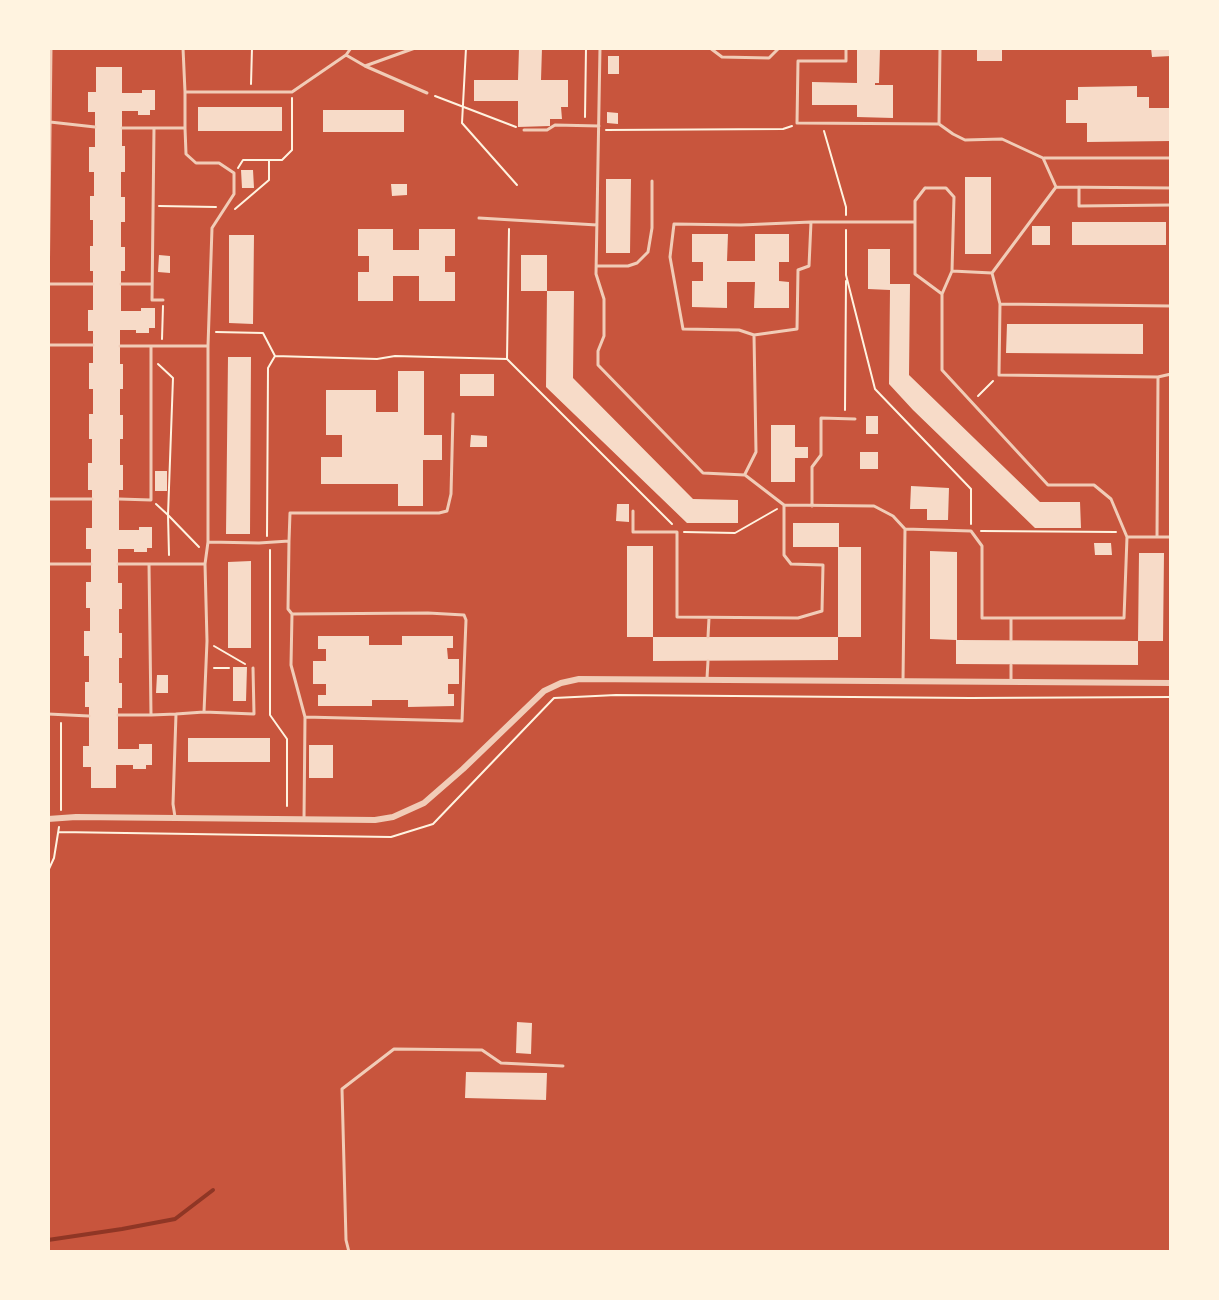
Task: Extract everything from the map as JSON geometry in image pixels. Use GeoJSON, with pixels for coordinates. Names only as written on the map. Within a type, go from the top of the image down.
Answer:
{"type":"FeatureCollection","features":[{"type":"Feature","properties":{"kind":"street"},"geometry":{"type":"LineString","coordinates":[[48,819],[76,817],[375,820],[393,818],[424,803],[448,783],[544,691],[561,683],[579,679],[1171,683]]}},
{"type":"Feature","properties":{"kind":"lane"},"geometry":{"type":"LineString","coordinates":[[48,301],[51,48]]}},
{"type":"Feature","properties":{"kind":"lane"},"geometry":{"type":"LineString","coordinates":[[183,48],[186,154],[196,163],[219,163],[234,173],[234,194],[212,228],[208,346],[208,542],[205,564],[207,641],[204,712]]}},
{"type":"Feature","properties":{"kind":"lane"},"geometry":{"type":"LineString","coordinates":[[184,92],[292,92],[346,55],[351,48]]}},
{"type":"Feature","properties":{"kind":"lane"},"geometry":{"type":"LineString","coordinates":[[365,66],[415,48]]}},
{"type":"Feature","properties":{"kind":"lane"},"geometry":{"type":"LineString","coordinates":[[600,48],[596,274],[604,298],[604,336],[598,351],[598,365],[703,473],[745,475],[784,506],[874,506],[893,516],[905,529],[903,682]]}},
{"type":"Feature","properties":{"kind":"lane"},"geometry":{"type":"LineString","coordinates":[[710,48],[722,57],[769,58],[779,48]]}},
{"type":"Feature","properties":{"kind":"lane"},"geometry":{"type":"LineString","coordinates":[[846,48],[846,61],[798,61],[797,123],[939,124],[965,140],[1002,140],[1043,158],[1171,158]]}},
{"type":"Feature","properties":{"kind":"lane"},"geometry":{"type":"LineString","coordinates":[[939,124],[940,48]]}},
{"type":"Feature","properties":{"kind":"lane"},"geometry":{"type":"LineString","coordinates":[[346,55],[365,66],[427,93]]}},
{"type":"Feature","properties":{"kind":"lane"},"geometry":{"type":"LineString","coordinates":[[50,122],[95,127]]}},
{"type":"Feature","properties":{"kind":"lane"},"geometry":{"type":"LineString","coordinates":[[524,130],[547,130],[555,125],[599,128]]}},
{"type":"Feature","properties":{"kind":"lane"},"geometry":{"type":"LineString","coordinates":[[122,128],[185,128]]}},
{"type":"Feature","properties":{"kind":"lane"},"geometry":{"type":"LineString","coordinates":[[154,128],[152,300],[163,300]]}},
{"type":"Feature","properties":{"kind":"lane"},"geometry":{"type":"LineString","coordinates":[[1043,158],[1056,187]]}},
{"type":"Feature","properties":{"kind":"lane"},"geometry":{"type":"LineString","coordinates":[[596,266],[628,266],[637,263],[648,252],[652,228],[652,181]]}},
{"type":"Feature","properties":{"kind":"lane"},"geometry":{"type":"LineString","coordinates":[[1056,187],[1171,188]]}},
{"type":"Feature","properties":{"kind":"lane"},"geometry":{"type":"LineString","coordinates":[[992,273],[1056,187]]}},
{"type":"Feature","properties":{"kind":"lane"},"geometry":{"type":"LineString","coordinates":[[1079,187],[1079,206],[1171,205]]}},
{"type":"Feature","properties":{"kind":"lane"},"geometry":{"type":"LineString","coordinates":[[905,529],[971,531],[982,546],[982,618],[1124,618],[1126,534],[1111,499],[1094,485],[1048,485],[942,370],[942,294],[952,271],[954,197],[946,188],[925,188],[915,201],[915,274],[942,294]]}},
{"type":"Feature","properties":{"kind":"lane"},"geometry":{"type":"LineString","coordinates":[[479,218],[597,225]]}},
{"type":"Feature","properties":{"kind":"lane"},"geometry":{"type":"LineString","coordinates":[[810,222],[809,266],[798,270],[797,329],[754,335],[739,330],[683,329],[670,257],[674,224],[741,225],[810,222],[915,222]]}},
{"type":"Feature","properties":{"kind":"lane"},"geometry":{"type":"LineString","coordinates":[[952,271],[992,273]]}},
{"type":"Feature","properties":{"kind":"lane"},"geometry":{"type":"LineString","coordinates":[[992,273],[1000,304],[999,375],[1158,377],[1171,374]]}},
{"type":"Feature","properties":{"kind":"lane"},"geometry":{"type":"LineString","coordinates":[[48,284],[93,284]]}},
{"type":"Feature","properties":{"kind":"lane"},"geometry":{"type":"LineString","coordinates":[[121,284],[152,284]]}},
{"type":"Feature","properties":{"kind":"lane"},"geometry":{"type":"LineString","coordinates":[[1000,304],[1171,306]]}},
{"type":"Feature","properties":{"kind":"lane"},"geometry":{"type":"LineString","coordinates":[[745,475],[756,452],[754,335]]}},
{"type":"Feature","properties":{"kind":"lane"},"geometry":{"type":"LineString","coordinates":[[48,345],[93,345]]}},
{"type":"Feature","properties":{"kind":"lane"},"geometry":{"type":"LineString","coordinates":[[120,346],[208,346]]}},
{"type":"Feature","properties":{"kind":"lane"},"geometry":{"type":"LineString","coordinates":[[119,499],[151,500],[151,346]]}},
{"type":"Feature","properties":{"kind":"lane"},"geometry":{"type":"LineString","coordinates":[[1156,537],[1158,377]]}},
{"type":"Feature","properties":{"kind":"lane"},"geometry":{"type":"LineString","coordinates":[[304,819],[305,717],[291,665],[292,614],[288,609],[290,513],[439,513],[447,511],[451,494],[453,414]]}},
{"type":"Feature","properties":{"kind":"lane"},"geometry":{"type":"LineString","coordinates":[[812,506],[812,467],[821,455],[821,418],[855,419]]}},
{"type":"Feature","properties":{"kind":"lane"},"geometry":{"type":"LineString","coordinates":[[48,499],[92,499]]}},
{"type":"Feature","properties":{"kind":"lane"},"geometry":{"type":"LineString","coordinates":[[633,511],[633,532],[676,532],[677,618],[798,618],[822,611],[823,565],[791,564],[784,555],[784,506]]}},
{"type":"Feature","properties":{"kind":"lane"},"geometry":{"type":"LineString","coordinates":[[1126,534],[1171,537]]}},
{"type":"Feature","properties":{"kind":"lane"},"geometry":{"type":"LineString","coordinates":[[208,542],[289,541]]}},
{"type":"Feature","properties":{"kind":"lane"},"geometry":{"type":"LineString","coordinates":[[48,564],[91,564]]}},
{"type":"Feature","properties":{"kind":"lane"},"geometry":{"type":"LineString","coordinates":[[118,564],[205,564]]}},
{"type":"Feature","properties":{"kind":"lane"},"geometry":{"type":"LineString","coordinates":[[149,564],[151,715]]}},
{"type":"Feature","properties":{"kind":"lane"},"geometry":{"type":"LineString","coordinates":[[292,614],[428,613],[464,615],[466,620],[462,721],[305,717]]}},
{"type":"Feature","properties":{"kind":"lane"},"geometry":{"type":"LineString","coordinates":[[708,618],[708,637]]}},
{"type":"Feature","properties":{"kind":"lane"},"geometry":{"type":"LineString","coordinates":[[1011,618],[1011,640]]}},
{"type":"Feature","properties":{"kind":"lane"},"geometry":{"type":"LineString","coordinates":[[707,680],[708,661]]}},
{"type":"Feature","properties":{"kind":"lane"},"geometry":{"type":"LineString","coordinates":[[1011,664],[1011,682]]}},
{"type":"Feature","properties":{"kind":"lane"},"geometry":{"type":"LineString","coordinates":[[118,715],[204,712],[254,714],[253,668]]}},
{"type":"Feature","properties":{"kind":"lane"},"geometry":{"type":"LineString","coordinates":[[48,714],[89,716]]}},
{"type":"Feature","properties":{"kind":"lane"},"geometry":{"type":"LineString","coordinates":[[175,818],[173,804],[176,714]]}},
{"type":"Feature","properties":{"kind":"lane"},"geometry":{"type":"LineString","coordinates":[[349,1252],[346,1240],[342,1089],[394,1049],[482,1050],[501,1063],[563,1066]]}},
{"type":"Feature","properties":{"kind":"path"},"geometry":{"type":"LineString","coordinates":[[251,92],[252,48]]}},
{"type":"Feature","properties":{"kind":"path"},"geometry":{"type":"LineString","coordinates":[[466,48],[462,123],[517,185]]}},
{"type":"Feature","properties":{"kind":"path"},"geometry":{"type":"LineString","coordinates":[[585,126],[586,48]]}},
{"type":"Feature","properties":{"kind":"path"},"geometry":{"type":"LineString","coordinates":[[234,173],[243,160],[282,160],[292,150],[292,92]]}},
{"type":"Feature","properties":{"kind":"path"},"geometry":{"type":"LineString","coordinates":[[427,93],[524,130]]}},
{"type":"Feature","properties":{"kind":"path"},"geometry":{"type":"LineString","coordinates":[[599,128],[783,129],[797,123]]}},
{"type":"Feature","properties":{"kind":"path"},"geometry":{"type":"LineString","coordinates":[[822,123],[846,207],[845,419]]}},
{"type":"Feature","properties":{"kind":"path"},"geometry":{"type":"LineString","coordinates":[[228,215],[268,180],[268,160]]}},
{"type":"Feature","properties":{"kind":"path"},"geometry":{"type":"LineString","coordinates":[[153,206],[226,207]]}},
{"type":"Feature","properties":{"kind":"path"},"geometry":{"type":"LineString","coordinates":[[507,359],[509,220]]}},
{"type":"Feature","properties":{"kind":"path"},"geometry":{"type":"LineString","coordinates":[[846,275],[875,389],[972,489],[971,531],[1126,534]]}},
{"type":"Feature","properties":{"kind":"path"},"geometry":{"type":"LineString","coordinates":[[162,346],[163,300]]}},
{"type":"Feature","properties":{"kind":"path"},"geometry":{"type":"LineString","coordinates":[[209,332],[263,333],[275,356]]}},
{"type":"Feature","properties":{"kind":"path"},"geometry":{"type":"LineString","coordinates":[[275,356],[507,359],[672,524],[676,532],[735,533],[784,506]]}},
{"type":"Feature","properties":{"kind":"path"},"geometry":{"type":"LineString","coordinates":[[275,356],[268,368],[267,538],[270,542],[270,715],[287,739],[287,806]]}},
{"type":"Feature","properties":{"kind":"path"},"geometry":{"type":"LineString","coordinates":[[151,358],[173,378],[168,514],[169,564]]}},
{"type":"Feature","properties":{"kind":"path"},"geometry":{"type":"LineString","coordinates":[[972,402],[999,375]]}},
{"type":"Feature","properties":{"kind":"path"},"geometry":{"type":"LineString","coordinates":[[151,500],[168,514],[206,555]]}},
{"type":"Feature","properties":{"kind":"path"},"geometry":{"type":"LineString","coordinates":[[207,641],[253,668]]}},
{"type":"Feature","properties":{"kind":"path"},"geometry":{"type":"LineString","coordinates":[[205,668],[229,668]]}},
{"type":"Feature","properties":{"kind":"path"},"geometry":{"type":"LineString","coordinates":[[58,832],[391,837],[433,824],[554,698],[616,695],[1171,697]]}},
{"type":"Feature","properties":{"kind":"path"},"geometry":{"type":"LineString","coordinates":[[48,871],[54,858],[62,803],[61,716]]}},
{"type":"Feature","properties":{"kind":"building"},"geometry":{"type":"Polygon","coordinates":[[[519,48],[542,48],[541,80],[568,80],[568,107],[561,107],[562,119],[550,119],[550,126],[518,127],[518,101],[474,101],[474,80],[518,80],[519,48]]]}},
{"type":"Feature","properties":{"kind":"building"},"geometry":{"type":"Polygon","coordinates":[[[857,48],[880,48],[879,83],[875,85],[893,85],[893,118],[857,117],[857,105],[812,105],[812,82],[857,83],[857,48]]]}},
{"type":"Feature","properties":{"kind":"building"},"geometry":{"type":"Polygon","coordinates":[[[977,48],[1002,48],[1002,61],[977,61],[977,48]]]}},
{"type":"Feature","properties":{"kind":"building"},"geometry":{"type":"Polygon","coordinates":[[[1151,48],[1171,48],[1171,56],[1152,57],[1151,48]]]}},
{"type":"Feature","properties":{"kind":"building"},"geometry":{"type":"Polygon","coordinates":[[[608,56],[619,56],[619,74],[608,74],[608,56]]]}},
{"type":"Feature","properties":{"kind":"building"},"geometry":{"type":"Polygon","coordinates":[[[96,67],[122,67],[122,93],[142,93],[142,90],[155,90],[155,110],[150,110],[150,115],[138,115],[138,111],[122,111],[125,172],[121,172],[121,197],[125,197],[125,222],[121,222],[121,247],[125,247],[125,271],[121,271],[121,311],[155,308],[155,328],[149,328],[149,333],[120,330],[123,389],[120,389],[120,415],[123,415],[123,439],[120,439],[120,465],[123,465],[123,490],[119,490],[119,530],[139,530],[139,527],[152,527],[152,548],[147,548],[147,552],[118,549],[118,583],[122,583],[119,633],[122,633],[122,658],[119,658],[119,683],[122,683],[122,708],[118,708],[118,749],[139,749],[139,744],[152,744],[152,765],[146,765],[146,769],[133,769],[133,765],[116,765],[116,788],[91,788],[91,767],[83,767],[83,746],[89,746],[89,707],[85,707],[85,682],[89,682],[89,656],[84,656],[84,631],[90,631],[90,608],[86,608],[86,582],[91,582],[91,549],[86,549],[86,528],[92,528],[92,490],[88,490],[88,463],[92,463],[89,414],[93,414],[93,389],[89,389],[89,363],[93,363],[93,331],[88,331],[88,310],[93,310],[93,271],[90,271],[90,246],[93,246],[93,220],[90,220],[90,196],[94,196],[94,172],[89,172],[89,147],[95,147],[95,112],[88,112],[88,92],[96,92],[96,67]]]}},
{"type":"Feature","properties":{"kind":"building"},"geometry":{"type":"Polygon","coordinates":[[[1137,86],[1137,97],[1149,97],[1149,108],[1171,108],[1171,141],[1087,142],[1087,123],[1066,123],[1066,100],[1078,100],[1078,87],[1137,86]]]}},
{"type":"Feature","properties":{"kind":"building"},"geometry":{"type":"Polygon","coordinates":[[[198,107],[282,107],[282,131],[198,131],[198,107]]]}},
{"type":"Feature","properties":{"kind":"building"},"geometry":{"type":"Polygon","coordinates":[[[323,110],[404,110],[404,132],[323,132],[323,110]]]}},
{"type":"Feature","properties":{"kind":"building"},"geometry":{"type":"Polygon","coordinates":[[[607,112],[618,113],[618,124],[607,123],[607,112]]]}},
{"type":"Feature","properties":{"kind":"building"},"geometry":{"type":"Polygon","coordinates":[[[241,170],[253,170],[254,188],[242,188],[241,170]]]}},
{"type":"Feature","properties":{"kind":"building"},"geometry":{"type":"Polygon","coordinates":[[[965,177],[991,177],[991,254],[965,254],[965,177]]]}},
{"type":"Feature","properties":{"kind":"building"},"geometry":{"type":"Polygon","coordinates":[[[606,179],[631,179],[630,253],[606,253],[606,179]]]}},
{"type":"Feature","properties":{"kind":"building"},"geometry":{"type":"Polygon","coordinates":[[[391,184],[407,184],[407,195],[392,196],[391,184]]]}},
{"type":"Feature","properties":{"kind":"building"},"geometry":{"type":"Polygon","coordinates":[[[1072,222],[1166,222],[1166,245],[1072,245],[1072,222]]]}},
{"type":"Feature","properties":{"kind":"building"},"geometry":{"type":"Polygon","coordinates":[[[1032,226],[1050,226],[1050,245],[1032,245],[1032,226]]]}},
{"type":"Feature","properties":{"kind":"building"},"geometry":{"type":"Polygon","coordinates":[[[358,229],[393,229],[393,250],[419,250],[419,229],[455,229],[455,256],[445,256],[445,272],[455,272],[455,301],[419,301],[419,276],[393,276],[393,301],[358,301],[358,272],[369,272],[369,256],[358,256],[358,229]]]}},
{"type":"Feature","properties":{"kind":"building"},"geometry":{"type":"Polygon","coordinates":[[[692,234],[728,234],[727,261],[755,261],[755,234],[789,234],[789,262],[779,262],[779,281],[789,282],[789,308],[754,308],[755,282],[727,282],[727,308],[692,307],[692,281],[703,281],[703,262],[692,262],[692,234]]]}},
{"type":"Feature","properties":{"kind":"building"},"geometry":{"type":"Polygon","coordinates":[[[229,235],[254,235],[253,324],[229,323],[229,235]]]}},
{"type":"Feature","properties":{"kind":"building"},"geometry":{"type":"Polygon","coordinates":[[[868,249],[890,249],[890,284],[910,284],[909,375],[1040,502],[1080,502],[1081,528],[1035,528],[889,384],[890,290],[868,289],[868,249]]]}},
{"type":"Feature","properties":{"kind":"building"},"geometry":{"type":"Polygon","coordinates":[[[159,255],[170,256],[170,273],[158,272],[159,255]]]}},
{"type":"Feature","properties":{"kind":"building"},"geometry":{"type":"Polygon","coordinates":[[[521,255],[547,255],[547,291],[521,291],[521,255]]]}},
{"type":"Feature","properties":{"kind":"building"},"geometry":{"type":"Polygon","coordinates":[[[547,291],[574,291],[573,378],[693,499],[738,500],[738,523],[687,523],[546,387],[547,291]]]}},
{"type":"Feature","properties":{"kind":"building"},"geometry":{"type":"Polygon","coordinates":[[[1007,324],[1143,324],[1143,354],[1006,353],[1007,324]]]}},
{"type":"Feature","properties":{"kind":"building"},"geometry":{"type":"Polygon","coordinates":[[[228,357],[251,357],[250,534],[226,534],[228,357]]]}},
{"type":"Feature","properties":{"kind":"building"},"geometry":{"type":"Polygon","coordinates":[[[398,371],[424,371],[424,435],[442,435],[442,460],[423,460],[423,506],[398,506],[398,484],[321,484],[321,457],[342,457],[342,435],[326,435],[326,390],[376,390],[376,412],[398,412],[398,371]]]}},
{"type":"Feature","properties":{"kind":"building"},"geometry":{"type":"Polygon","coordinates":[[[460,374],[494,374],[494,396],[460,396],[460,374]]]}},
{"type":"Feature","properties":{"kind":"building"},"geometry":{"type":"Polygon","coordinates":[[[866,416],[878,416],[878,434],[866,434],[866,416]]]}},
{"type":"Feature","properties":{"kind":"building"},"geometry":{"type":"Polygon","coordinates":[[[771,425],[795,425],[795,447],[808,447],[808,458],[795,458],[795,482],[771,482],[771,425]]]}},
{"type":"Feature","properties":{"kind":"building"},"geometry":{"type":"Polygon","coordinates":[[[471,435],[487,436],[487,447],[470,447],[471,435]]]}},
{"type":"Feature","properties":{"kind":"building"},"geometry":{"type":"Polygon","coordinates":[[[860,452],[878,452],[878,469],[860,469],[860,452]]]}},
{"type":"Feature","properties":{"kind":"building"},"geometry":{"type":"Polygon","coordinates":[[[155,471],[167,471],[167,491],[155,491],[155,471]]]}},
{"type":"Feature","properties":{"kind":"building"},"geometry":{"type":"Polygon","coordinates":[[[911,486],[949,488],[948,520],[927,520],[927,509],[910,509],[911,486]]]}},
{"type":"Feature","properties":{"kind":"building"},"geometry":{"type":"Polygon","coordinates":[[[617,504],[629,504],[629,522],[616,521],[617,504]]]}},
{"type":"Feature","properties":{"kind":"building"},"geometry":{"type":"Polygon","coordinates":[[[793,523],[839,523],[839,547],[861,547],[861,637],[838,637],[838,547],[793,547],[793,523]]]}},
{"type":"Feature","properties":{"kind":"building"},"geometry":{"type":"Polygon","coordinates":[[[1094,543],[1111,543],[1112,555],[1095,555],[1094,543]]]}},
{"type":"Feature","properties":{"kind":"building"},"geometry":{"type":"Polygon","coordinates":[[[627,546],[653,546],[653,637],[627,637],[627,546]]]}},
{"type":"Feature","properties":{"kind":"building"},"geometry":{"type":"Polygon","coordinates":[[[930,551],[957,552],[957,640],[1138,641],[1138,665],[956,664],[956,640],[930,639],[930,551]]]}},
{"type":"Feature","properties":{"kind":"building"},"geometry":{"type":"Polygon","coordinates":[[[1139,553],[1164,553],[1163,641],[1138,641],[1139,553]]]}},
{"type":"Feature","properties":{"kind":"building"},"geometry":{"type":"Polygon","coordinates":[[[251,561],[251,648],[228,648],[228,562],[251,561]]]}},
{"type":"Feature","properties":{"kind":"building"},"geometry":{"type":"Polygon","coordinates":[[[318,636],[369,636],[369,645],[402,645],[402,636],[453,636],[453,648],[447,648],[448,659],[459,659],[459,684],[448,684],[448,694],[454,694],[454,706],[408,707],[408,700],[372,700],[372,706],[318,706],[318,695],[326,695],[326,684],[313,684],[313,661],[326,661],[326,649],[318,649],[318,636]]]}},
{"type":"Feature","properties":{"kind":"building"},"geometry":{"type":"Polygon","coordinates":[[[653,637],[838,637],[838,660],[653,661],[653,637]]]}},
{"type":"Feature","properties":{"kind":"building"},"geometry":{"type":"Polygon","coordinates":[[[233,667],[247,667],[246,701],[233,701],[233,667]]]}},
{"type":"Feature","properties":{"kind":"building"},"geometry":{"type":"Polygon","coordinates":[[[157,675],[168,675],[168,693],[156,693],[157,675]]]}},
{"type":"Feature","properties":{"kind":"building"},"geometry":{"type":"Polygon","coordinates":[[[188,738],[270,738],[270,762],[188,762],[188,738]]]}},
{"type":"Feature","properties":{"kind":"building"},"geometry":{"type":"Polygon","coordinates":[[[309,745],[333,745],[333,778],[309,778],[309,745]]]}},
{"type":"Feature","properties":{"kind":"building"},"geometry":{"type":"Polygon","coordinates":[[[517,1022],[532,1023],[531,1054],[516,1053],[517,1022]]]}},
{"type":"Feature","properties":{"kind":"building"},"geometry":{"type":"Polygon","coordinates":[[[466,1072],[547,1073],[546,1100],[465,1098],[466,1072]]]}},
{"type":"Feature","properties":{"kind":"waterway"},"geometry":{"type":"LineString","coordinates":[[48,1240],[175,1219],[213,1190]]}}]}
